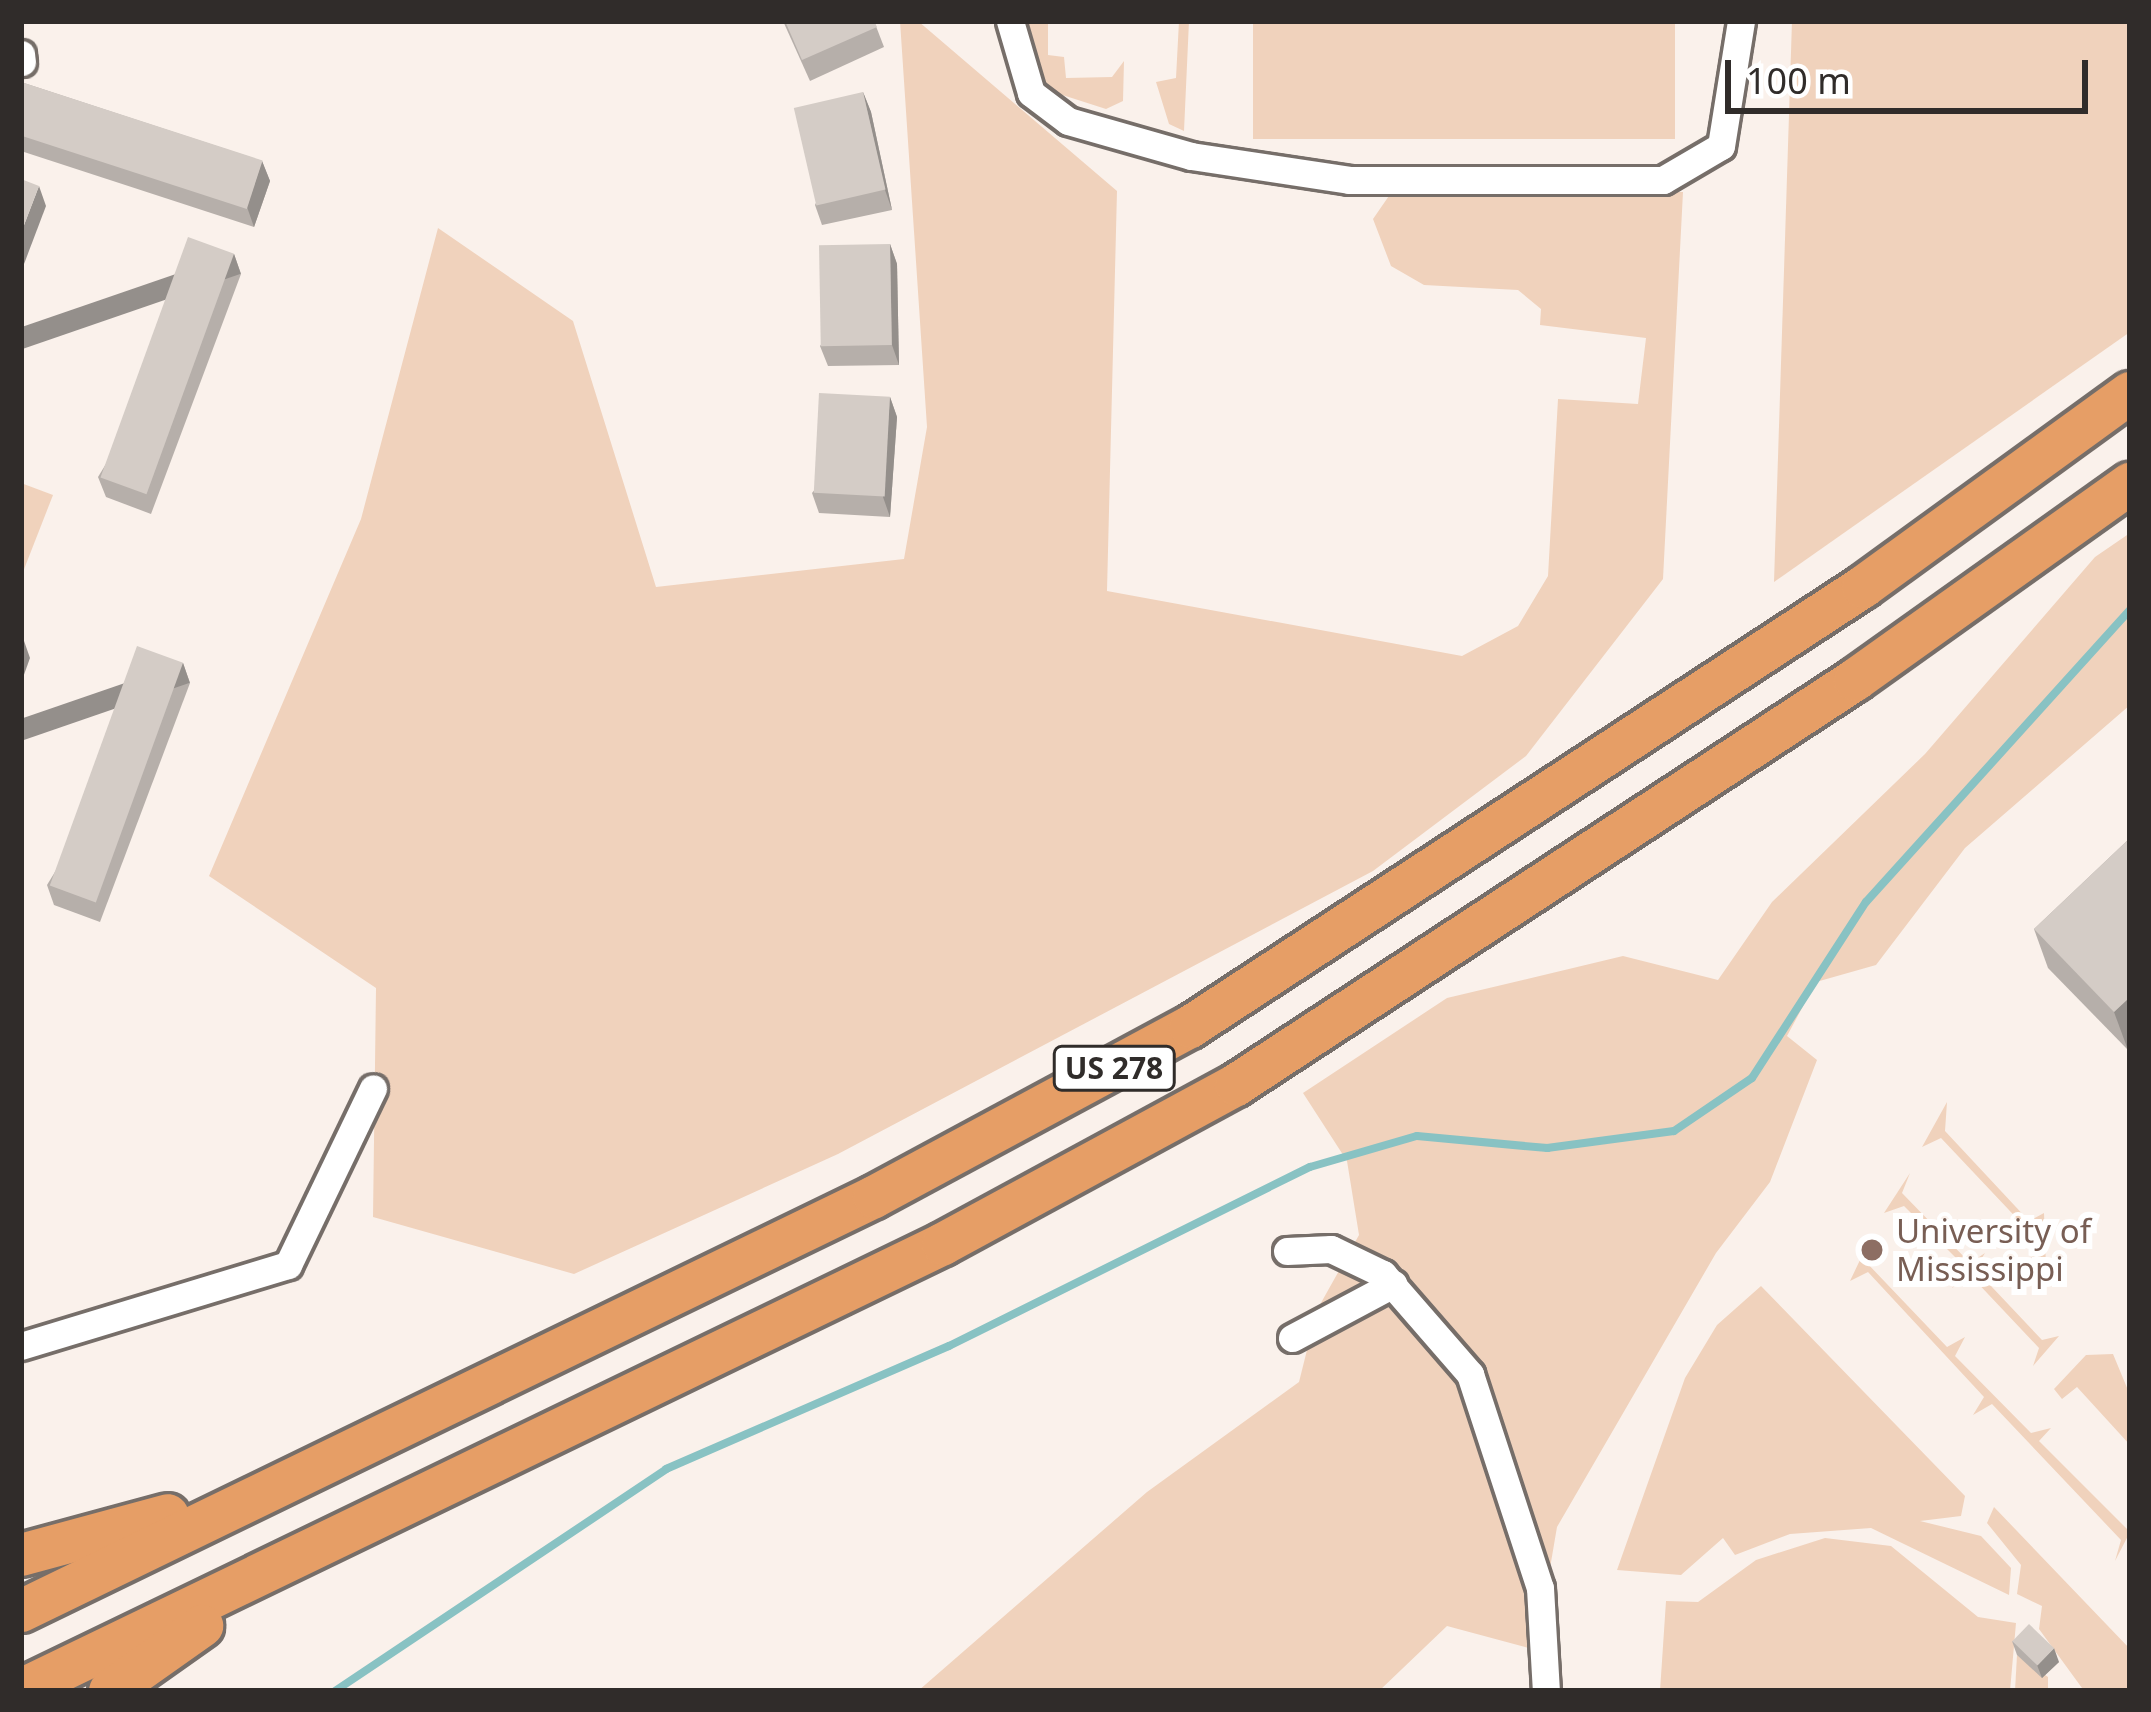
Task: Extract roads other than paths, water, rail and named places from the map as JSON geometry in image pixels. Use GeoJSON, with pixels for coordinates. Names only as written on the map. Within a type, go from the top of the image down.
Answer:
{"type":"FeatureCollection","features":[{"type":"Feature","properties":{"kind":"highway","name":"US 278"},"geometry":{"type":"LineString","coordinates":[[21,1611],[874,1198],[1190,1027],[1806,625],[2130,393]]}},
{"type":"Feature","properties":{"kind":"highway","name":"US 278"},"geometry":{"type":"LineString","coordinates":[[21,1690],[943,1244],[1236,1085],[1856,680],[2130,484]]}},
{"type":"Feature","properties":{"kind":"highway"},"geometry":{"type":"LineString","coordinates":[[21,1555],[329,1462]]}},
{"type":"Feature","properties":{"kind":"highway"},"geometry":{"type":"LineString","coordinates":[[110,1691],[320,1546]]}},
{"type":"Feature","properties":{"kind":"street"},"geometry":{"type":"LineString","coordinates":[[1010,21],[1031,93],[1068,121],[1190,156],[1349,180],[1663,180],[1721,146],[1741,21]]}},
{"type":"Feature","properties":{"kind":"street"},"geometry":{"type":"LineString","coordinates":[[21,1346],[288,1265],[373,1088]]}},
{"type":"Feature","properties":{"kind":"street"},"geometry":{"type":"LineString","coordinates":[[1287,1251],[1331,1249],[1394,1284],[1470,1374],[1540,1588],[1546,1691]]}},
{"type":"Feature","properties":{"kind":"street"},"geometry":{"type":"LineString","coordinates":[[1292,1338],[1394,1284]]}},
{"type":"Feature","properties":{"kind":"waterway"},"geometry":{"type":"LineString","coordinates":[[335,1691],[666,1469],[949,1346],[1310,1167],[1417,1136],[1547,1148],[1674,1131],[1752,1078],[1866,902],[2130,610]]}},
{"type":"Feature","properties":{"kind":"place","name":"University of Mississippi"},"geometry":{"type":"Point","coordinates":[1872,1250]}}]}
